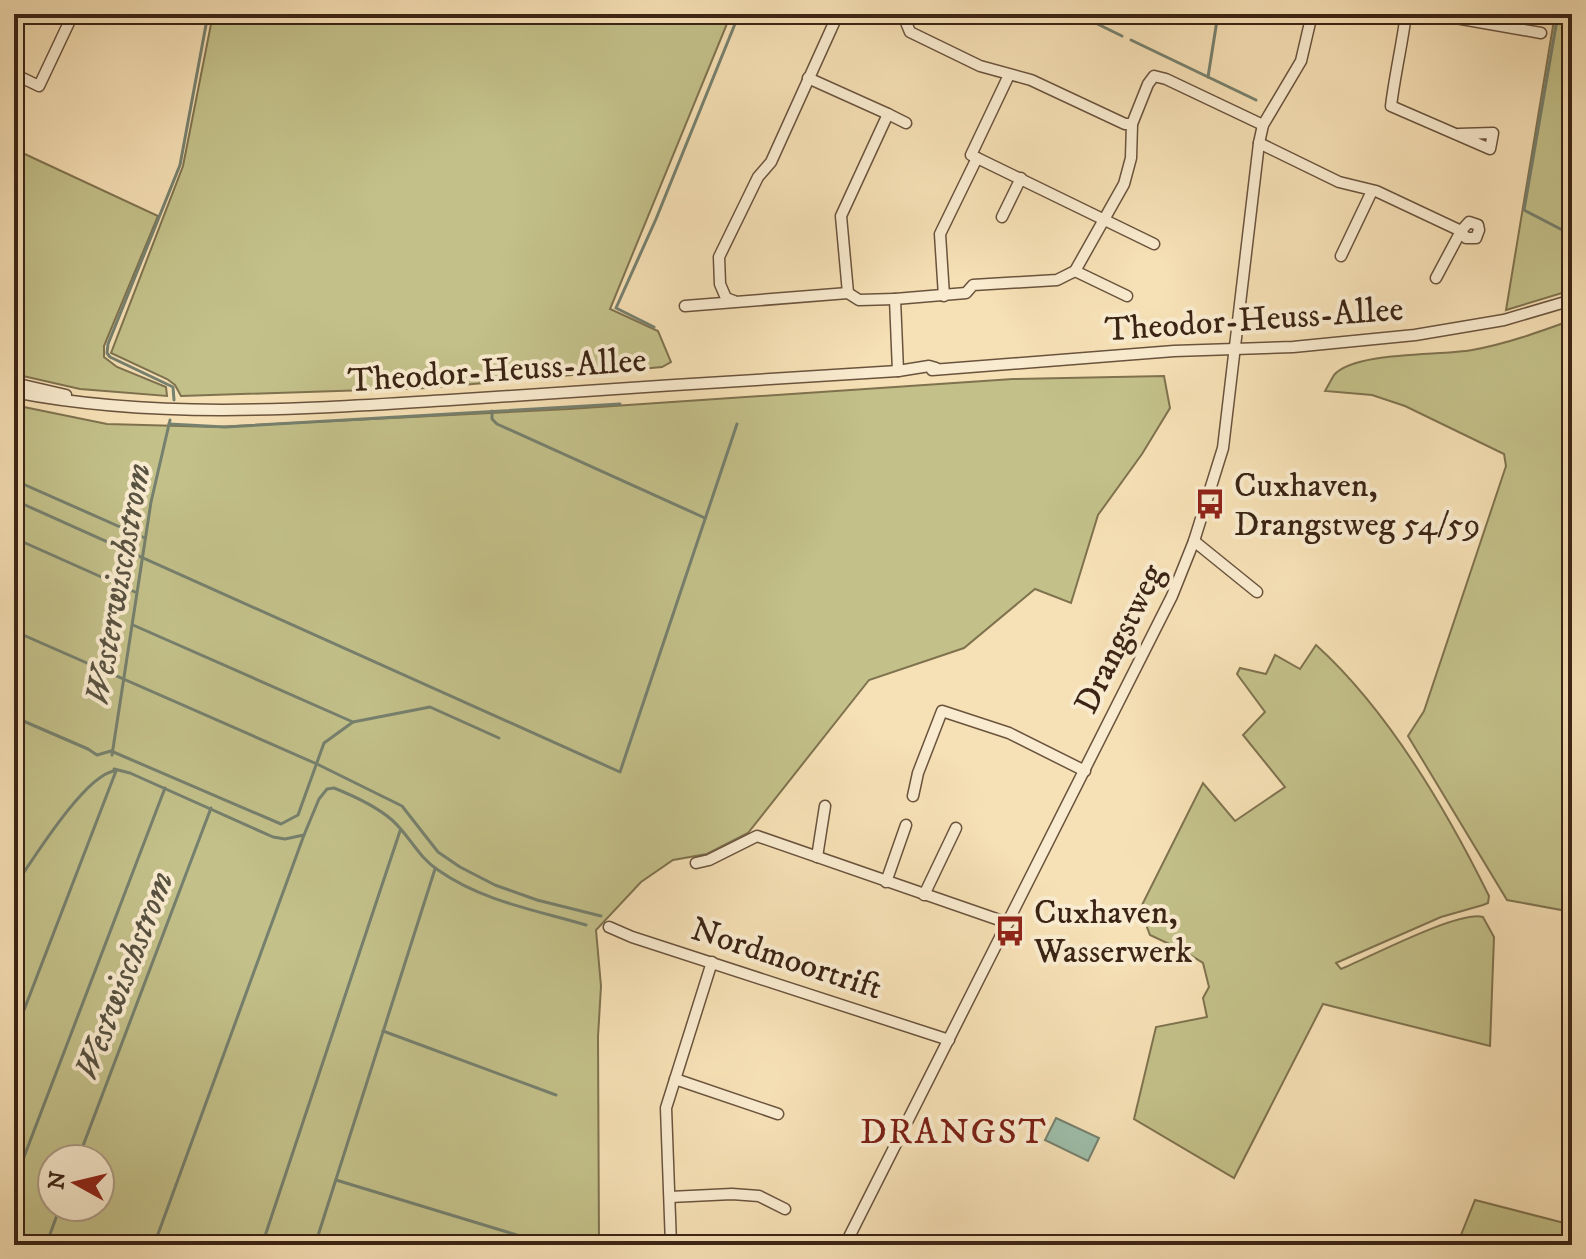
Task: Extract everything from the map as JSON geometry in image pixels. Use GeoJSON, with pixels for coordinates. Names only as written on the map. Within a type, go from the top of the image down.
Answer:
{"type":"FeatureCollection","features":[{"type":"Feature","properties":{"kind":"street"},"geometry":{"type":"LineString","coordinates":[[14,74],[39,86],[73,14]]}},
{"type":"Feature","properties":{"kind":"street"},"geometry":{"type":"LineString","coordinates":[[734,301],[726,298],[720,284],[719,257],[758,177],[771,162],[838,14]]}},
{"type":"Feature","properties":{"kind":"street"},"geometry":{"type":"LineString","coordinates":[[891,14],[905,20],[910,32],[980,66],[1031,80],[1125,124],[1132,124]]}},
{"type":"Feature","properties":{"kind":"street","name":"Drangstweg"},"geometry":{"type":"LineString","coordinates":[[845,1245],[1172,596],[1194,541],[1223,448],[1263,125],[1301,61],[1312,14]]}},
{"type":"Feature","properties":{"kind":"street"},"geometry":{"type":"LineString","coordinates":[[1406,14],[1390,108],[1459,134]]}},
{"type":"Feature","properties":{"kind":"street"},"geometry":{"type":"LineString","coordinates":[[1433,14],[1541,33]]}},
{"type":"Feature","properties":{"kind":"street"},"geometry":{"type":"LineString","coordinates":[[1009,75],[971,155],[1154,244]]}},
{"type":"Feature","properties":{"kind":"street"},"geometry":{"type":"LineString","coordinates":[[685,306],[848,293],[859,300],[944,296],[966,293],[973,285],[1057,280],[1075,271],[1124,184],[1131,158],[1132,124],[1154,76],[1263,125]]}},
{"type":"Feature","properties":{"kind":"street"},"geometry":{"type":"LineString","coordinates":[[808,78],[906,123]]}},
{"type":"Feature","properties":{"kind":"street"},"geometry":{"type":"LineString","coordinates":[[848,293],[841,216],[888,114]]}},
{"type":"Feature","properties":{"kind":"street"},"geometry":{"type":"LineString","coordinates":[[1259,143],[1339,182],[1376,191],[1461,231],[1436,278]]}},
{"type":"Feature","properties":{"kind":"street"},"geometry":{"type":"LineString","coordinates":[[944,296],[940,234],[977,158]]}},
{"type":"Feature","properties":{"kind":"street"},"geometry":{"type":"LineString","coordinates":[[1002,217],[1021,178]]}},
{"type":"Feature","properties":{"kind":"street"},"geometry":{"type":"LineString","coordinates":[[1341,256],[1372,191]]}},
{"type":"Feature","properties":{"kind":"street"},"geometry":{"type":"LineString","coordinates":[[1075,271],[1127,296]]}},
{"type":"Feature","properties":{"kind":"street"},"geometry":{"type":"LineString","coordinates":[[895,299],[900,371]]}},
{"type":"Feature","properties":{"kind":"street","name":"Theodor-Heuss-Allee"},"geometry":{"type":"LineString","coordinates":[[14,392],[52,399],[164,409],[300,409],[930,371],[936,368],[1186,350],[1293,347],[1415,335],[1504,320],[1572,300]]}},
{"type":"Feature","properties":{"kind":"street","name":"Theodor-Heuss-Allee"},"geometry":{"type":"LineString","coordinates":[[14,383],[95,402]]}},
{"type":"Feature","properties":{"kind":"street"},"geometry":{"type":"LineString","coordinates":[[1194,541],[1257,592]]}},
{"type":"Feature","properties":{"kind":"street"},"geometry":{"type":"LineString","coordinates":[[913,796],[918,773],[942,711],[1009,733],[1085,771]]}},
{"type":"Feature","properties":{"kind":"street"},"geometry":{"type":"LineString","coordinates":[[817,857],[825,806]]}},
{"type":"Feature","properties":{"kind":"street"},"geometry":{"type":"LineString","coordinates":[[886,882],[906,825]]}},
{"type":"Feature","properties":{"kind":"street"},"geometry":{"type":"LineString","coordinates":[[924,895],[956,828]]}},
{"type":"Feature","properties":{"kind":"street"},"geometry":{"type":"LineString","coordinates":[[696,863],[721,855],[757,836],[1008,923]]}},
{"type":"Feature","properties":{"kind":"street","name":"Nordmoortrift"},"geometry":{"type":"LineString","coordinates":[[609,927],[949,1040]]}},
{"type":"Feature","properties":{"kind":"street"},"geometry":{"type":"LineString","coordinates":[[671,1245],[666,1108],[712,962]]}},
{"type":"Feature","properties":{"kind":"street"},"geometry":{"type":"LineString","coordinates":[[675,1079],[778,1114]]}},
{"type":"Feature","properties":{"kind":"street"},"geometry":{"type":"LineString","coordinates":[[670,1197],[759,1196],[785,1209]]}},
{"type":"Feature","properties":{"kind":"shaded area"},"geometry":{"type":"Polygon","coordinates":[[[213,14],[731,14],[610,309],[658,331],[671,362],[662,367],[428,388],[181,396],[167,379],[111,353],[183,166],[213,14]]]}},
{"type":"Feature","properties":{"kind":"shaded area"},"geometry":{"type":"Polygon","coordinates":[[[1555,14],[1572,14],[1572,290],[1506,310],[1555,14]]]}},
{"type":"Feature","properties":{"kind":"shaded area"},"geometry":{"type":"Polygon","coordinates":[[[14,149],[158,216],[104,346],[104,357],[117,367],[166,387],[167,396],[80,389],[14,374],[14,149]]]}},
{"type":"Feature","properties":{"kind":"shaded area"},"geometry":{"type":"Polygon","coordinates":[[[1572,320],[1572,912],[1507,900],[1408,736],[1424,711],[1506,466],[1504,454],[1405,406],[1372,395],[1325,391],[1334,375],[1360,362],[1472,350],[1572,320]]]}},
{"type":"Feature","properties":{"kind":"shaded area"},"geometry":{"type":"Polygon","coordinates":[[[1164,376],[1170,408],[1142,454],[1098,515],[1071,603],[1035,589],[964,648],[869,680],[748,833],[707,854],[673,860],[641,882],[596,930],[601,986],[598,1037],[599,1245],[14,1245],[14,405],[107,424],[217,427],[569,409],[1013,379],[1164,376]]]}},
{"type":"Feature","properties":{"kind":"shaded area"},"geometry":{"type":"Polygon","coordinates":[[[1316,645],[1367,699],[1391,730],[1434,795],[1489,896],[1488,903],[1441,917],[1336,963],[1341,969],[1435,927],[1471,917],[1483,917],[1494,937],[1490,1046],[1323,1004],[1234,1178],[1134,1119],[1156,1027],[1207,1017],[1203,998],[1209,987],[1203,963],[1150,935],[1140,909],[1203,783],[1235,821],[1285,787],[1243,735],[1265,712],[1237,674],[1240,668],[1266,674],[1275,655],[1300,669],[1316,645]]]}},
{"type":"Feature","properties":{"kind":"shaded area"},"geometry":{"type":"Polygon","coordinates":[[[1056,1118],[1099,1138],[1088,1161],[1045,1140],[1056,1118]]]}},
{"type":"Feature","properties":{"kind":"shaded area"},"geometry":{"type":"Polygon","coordinates":[[[1475,1200],[1572,1225],[1572,1245],[1457,1245],[1475,1200]]]}},
{"type":"Feature","properties":{"kind":"waterway","name":"Westerwischstrom"},"geometry":{"type":"LineString","coordinates":[[174,400],[173,387],[107,353],[180,165],[208,14]]}},
{"type":"Feature","properties":{"kind":"waterway"},"geometry":{"type":"LineString","coordinates":[[654,327],[616,308],[656,219],[739,14]]}},
{"type":"Feature","properties":{"kind":"waterway"},"geometry":{"type":"LineString","coordinates":[[1077,14],[1122,36]]}},
{"type":"Feature","properties":{"kind":"waterway"},"geometry":{"type":"LineString","coordinates":[[1208,77],[1218,14]]}},
{"type":"Feature","properties":{"kind":"waterway"},"geometry":{"type":"LineString","coordinates":[[1558,14],[1524,210],[1572,235]]}},
{"type":"Feature","properties":{"kind":"waterway"},"geometry":{"type":"LineString","coordinates":[[1131,40],[1256,100]]}},
{"type":"Feature","properties":{"kind":"waterway"},"geometry":{"type":"LineString","coordinates":[[169,424],[225,427],[620,404]]}},
{"type":"Feature","properties":{"kind":"waterway"},"geometry":{"type":"LineString","coordinates":[[492,411],[492,419],[497,424],[705,518]]}},
{"type":"Feature","properties":{"kind":"waterway","name":"Westerwischstrom"},"geometry":{"type":"LineString","coordinates":[[112,755],[151,502],[170,420]]}},
{"type":"Feature","properties":{"kind":"waterway"},"geometry":{"type":"LineString","coordinates":[[14,500],[620,772],[737,424]]}},
{"type":"Feature","properties":{"kind":"waterway"},"geometry":{"type":"LineString","coordinates":[[14,480],[145,538]]}},
{"type":"Feature","properties":{"kind":"waterway"},"geometry":{"type":"LineString","coordinates":[[14,538],[135,592]]}},
{"type":"Feature","properties":{"kind":"waterway"},"geometry":{"type":"LineString","coordinates":[[133,625],[353,722]]}},
{"type":"Feature","properties":{"kind":"waterway"},"geometry":{"type":"LineString","coordinates":[[14,631],[317,764],[402,806],[438,852],[495,885],[537,900],[601,916]]}},
{"type":"Feature","properties":{"kind":"waterway"},"geometry":{"type":"LineString","coordinates":[[14,717],[97,755],[111,751],[281,824],[298,815],[324,743],[353,722],[430,707],[499,738]]}},
{"type":"Feature","properties":{"kind":"waterway"},"geometry":{"type":"LineString","coordinates":[[114,769],[130,773],[273,837],[285,839],[304,835],[319,799],[327,789],[334,788],[386,815],[431,865],[455,881],[509,904],[586,925]]}},
{"type":"Feature","properties":{"kind":"waterway"},"geometry":{"type":"LineString","coordinates":[[14,887],[74,803],[102,776],[114,771]]}},
{"type":"Feature","properties":{"kind":"waterway"},"geometry":{"type":"LineString","coordinates":[[14,1036],[116,771]]}},
{"type":"Feature","properties":{"kind":"waterway"},"geometry":{"type":"LineString","coordinates":[[14,1183],[165,788]]}},
{"type":"Feature","properties":{"kind":"waterway","name":"Westwischstrom"},"geometry":{"type":"LineString","coordinates":[[84,1143],[211,808]]}},
{"type":"Feature","properties":{"kind":"waterway"},"geometry":{"type":"LineString","coordinates":[[262,1245],[400,831]]}},
{"type":"Feature","properties":{"kind":"waterway"},"geometry":{"type":"LineString","coordinates":[[154,1245],[304,835]]}},
{"type":"Feature","properties":{"kind":"waterway"},"geometry":{"type":"LineString","coordinates":[[315,1245],[435,869]]}},
{"type":"Feature","properties":{"kind":"waterway"},"geometry":{"type":"LineString","coordinates":[[14,916],[21,898],[23,878]]}},
{"type":"Feature","properties":{"kind":"waterway"},"geometry":{"type":"LineString","coordinates":[[383,1031],[556,1095]]}},
{"type":"Feature","properties":{"kind":"waterway"},"geometry":{"type":"LineString","coordinates":[[336,1180],[550,1245]]}},
{"type":"Feature","properties":{"kind":"waterway","name":"Westwischstrom"},"geometry":{"type":"LineString","coordinates":[[46,1245],[54,1223]]}},
{"type":"Feature","properties":{"kind":"place","name":"Cuxhaven, Drangstweg 54/59"},"geometry":{"type":"Point","coordinates":[1210,504]}},
{"type":"Feature","properties":{"kind":"place","name":"Cuxhaven, Wasserwerk"},"geometry":{"type":"Point","coordinates":[1010,931]}},
{"type":"Feature","properties":{"kind":"district","name":"DRANGST"},"geometry":{"type":"Point","coordinates":[954,1130]}}]}
